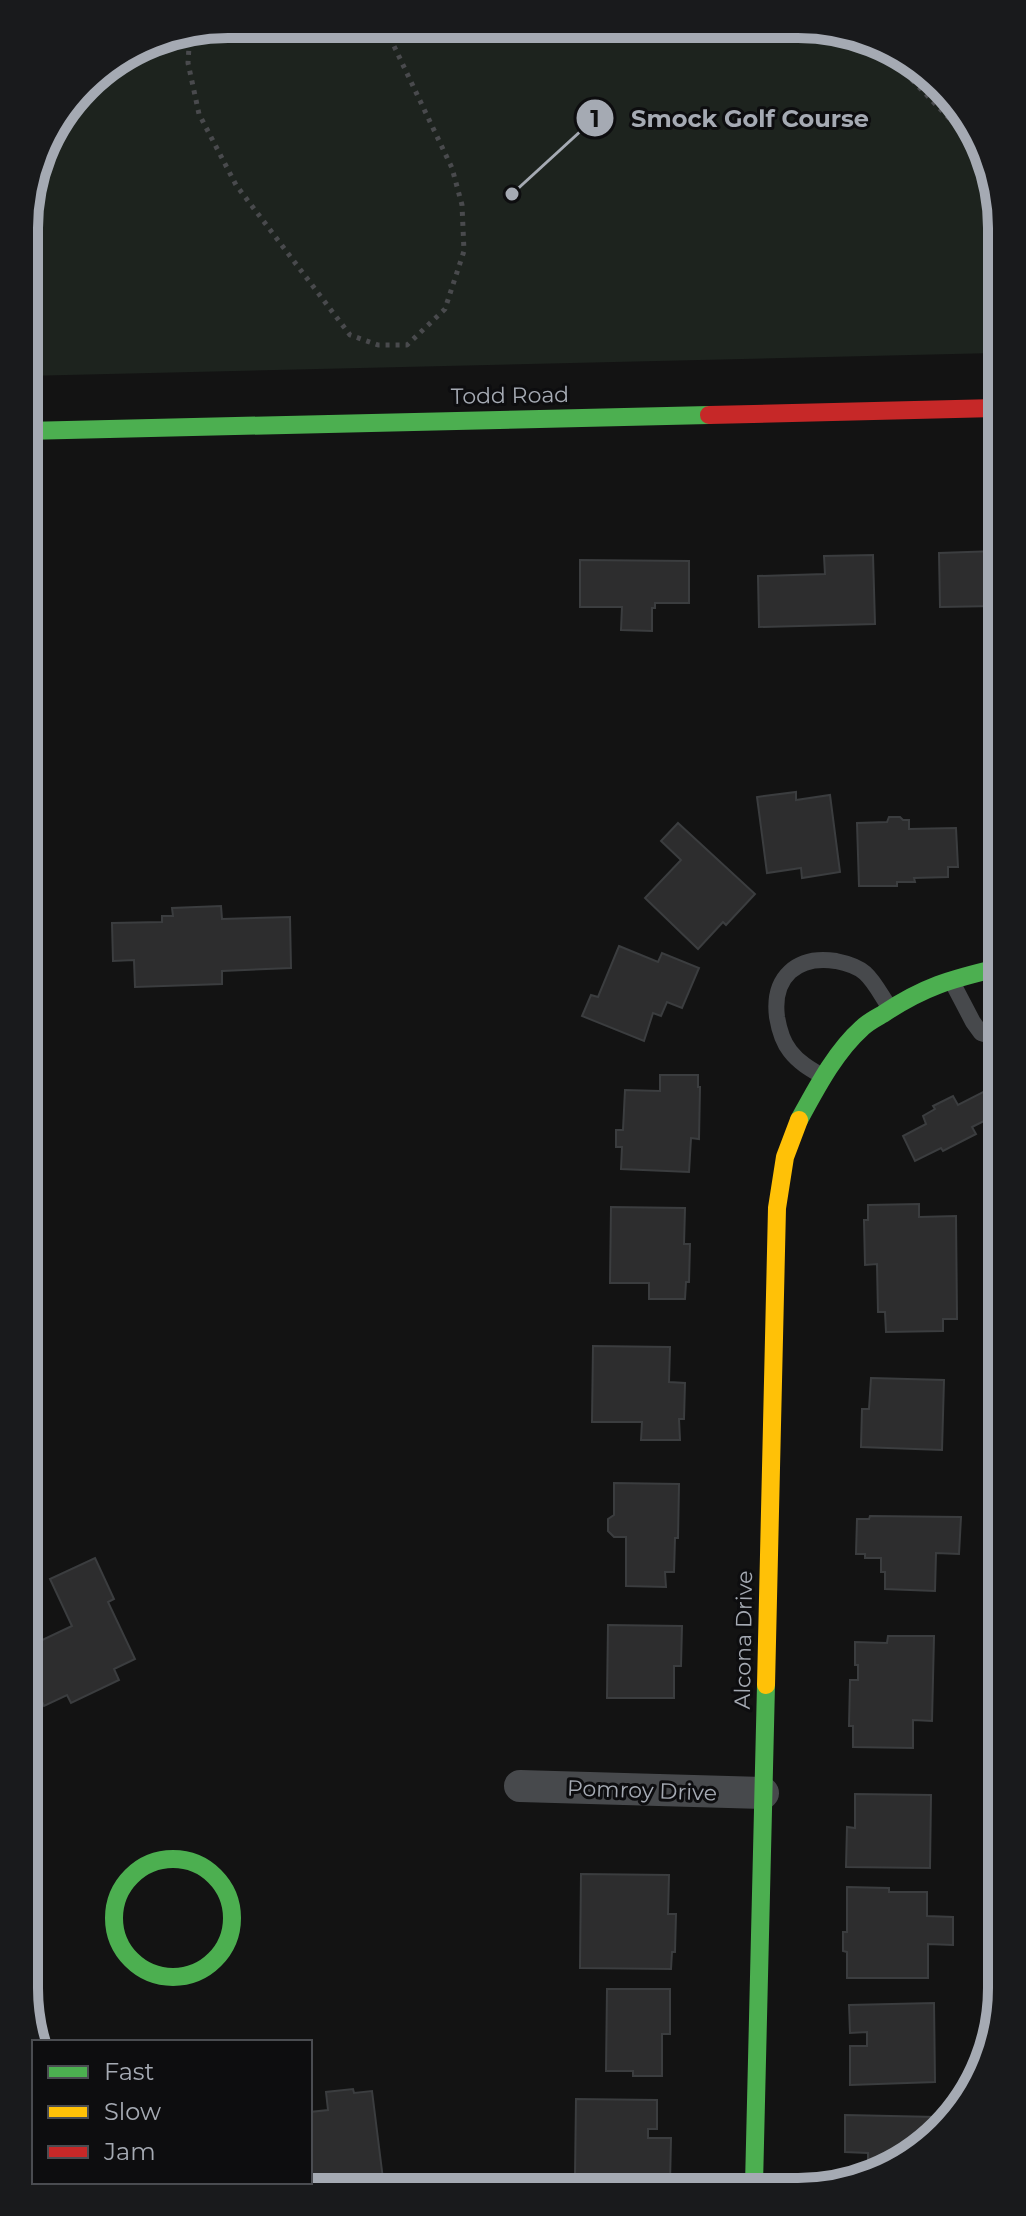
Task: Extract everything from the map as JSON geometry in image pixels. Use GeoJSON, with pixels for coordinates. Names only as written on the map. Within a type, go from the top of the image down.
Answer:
{"type":"FeatureCollection","features":[{"type":"Feature","properties":{"kind":"street","name":"Todd Road"},"geometry":{"type":"LineString","coordinates":[[38,431],[988,408]]}},
{"type":"Feature","properties":{"kind":"street","name":"Alcona Drive"},"geometry":{"type":"LineString","coordinates":[[754,2178],[777,1208],[785,1157],[794,1129],[809,1101],[862,1028],[918,992],[950,979],[988,970]]}},
{"type":"Feature","properties":{"kind":"street","name":"Pomroy Drive"},"geometry":{"type":"LineString","coordinates":[[520,1786],[763,1793]]}},
{"type":"Feature","properties":{"kind":"street"},"geometry":{"type":"LineString","coordinates":[[174,1858],[193,1862],[209,1871],[223,1886],[231,1903],[233,1924],[227,1943],[216,1959],[199,1971],[180,1977],[160,1976],[142,1968],[127,1955],[117,1938],[113,1918],[116,1900],[125,1883],[139,1869],[155,1861],[174,1858]]}},
{"type":"Feature","properties":{"kind":"lane"},"geometry":{"type":"LineString","coordinates":[[824,1077],[803,1064],[781,1036],[777,998],[782,980],[789,972],[818,960],[844,963],[865,973],[891,1009]]}},
{"type":"Feature","properties":{"kind":"lane"},"geometry":{"type":"LineString","coordinates":[[950,979],[981,1033],[988,1035]]}},
{"type":"Feature","properties":{"kind":"path"},"geometry":{"type":"LineString","coordinates":[[189,42],[188,63],[199,114],[236,185],[350,335],[378,345],[407,345],[445,309],[464,251],[462,205],[452,168],[390,38]]}},
{"type":"Feature","properties":{"kind":"path"},"geometry":{"type":"LineString","coordinates":[[901,68],[962,132]]}},
{"type":"Feature","properties":{"kind":"shaded area"},"geometry":{"type":"Polygon","coordinates":[[[216,38],[810,38],[835,42],[882,58],[923,85],[956,122],[974,155],[982,179],[988,228],[988,353],[38,376],[38,216],[44,179],[52,155],[70,122],[103,85],[133,63],[155,52],[191,42],[216,38]]]}},
{"type":"Feature","properties":{"kind":"building"},"geometry":{"type":"Polygon","coordinates":[[[988,551],[988,606],[940,607],[939,553],[988,551]]]}},
{"type":"Feature","properties":{"kind":"building"},"geometry":{"type":"Polygon","coordinates":[[[873,555],[875,624],[759,627],[758,576],[825,574],[824,556],[873,555]]]}},
{"type":"Feature","properties":{"kind":"building"},"geometry":{"type":"Polygon","coordinates":[[[580,560],[689,561],[689,603],[655,603],[655,608],[652,608],[652,631],[621,630],[622,607],[580,607],[580,560]]]}},
{"type":"Feature","properties":{"kind":"building"},"geometry":{"type":"Polygon","coordinates":[[[796,792],[796,800],[830,795],[840,872],[802,878],[801,868],[767,873],[757,797],[796,792]]]}},
{"type":"Feature","properties":{"kind":"building"},"geometry":{"type":"Polygon","coordinates":[[[889,817],[909,820],[909,829],[956,828],[958,867],[948,867],[948,877],[914,878],[915,882],[897,882],[897,886],[859,886],[857,823],[887,822],[889,817]]]}},
{"type":"Feature","properties":{"kind":"building"},"geometry":{"type":"Polygon","coordinates":[[[678,823],[755,894],[698,949],[645,898],[681,860],[661,841],[678,823]]]}},
{"type":"Feature","properties":{"kind":"building"},"geometry":{"type":"Polygon","coordinates":[[[221,906],[222,919],[290,917],[291,968],[222,971],[222,984],[135,987],[134,960],[113,961],[112,923],[162,922],[162,916],[173,916],[172,908],[221,906]]]}},
{"type":"Feature","properties":{"kind":"building"},"geometry":{"type":"Polygon","coordinates":[[[619,946],[658,962],[662,953],[699,968],[682,1008],[667,1002],[661,1016],[653,1013],[644,1041],[582,1016],[591,995],[598,997],[619,946]]]}},
{"type":"Feature","properties":{"kind":"building"},"geometry":{"type":"Polygon","coordinates":[[[660,1075],[698,1075],[699,1139],[691,1138],[689,1172],[621,1169],[622,1147],[616,1147],[616,1130],[623,1130],[625,1090],[660,1091],[660,1075]]]}},
{"type":"Feature","properties":{"kind":"building"},"geometry":{"type":"Polygon","coordinates":[[[987,1090],[988,1119],[972,1127],[976,1134],[915,1161],[903,1136],[926,1124],[923,1116],[935,1109],[933,1106],[953,1096],[958,1105],[987,1090]]]}},
{"type":"Feature","properties":{"kind":"building"},"geometry":{"type":"Polygon","coordinates":[[[919,1204],[919,1217],[956,1216],[957,1319],[943,1319],[943,1331],[886,1332],[885,1312],[878,1312],[877,1264],[865,1265],[864,1220],[868,1220],[868,1205],[919,1204]]]}},
{"type":"Feature","properties":{"kind":"building"},"geometry":{"type":"Polygon","coordinates":[[[611,1207],[685,1208],[684,1244],[690,1244],[689,1282],[686,1282],[685,1299],[649,1299],[649,1283],[610,1283],[611,1207]]]}},
{"type":"Feature","properties":{"kind":"building"},"geometry":{"type":"Polygon","coordinates":[[[593,1346],[670,1347],[669,1382],[685,1383],[684,1419],[679,1419],[680,1440],[641,1440],[642,1422],[592,1422],[593,1346]]]}},
{"type":"Feature","properties":{"kind":"building"},"geometry":{"type":"Polygon","coordinates":[[[871,1378],[944,1380],[942,1450],[861,1447],[862,1409],[869,1409],[871,1378]]]}},
{"type":"Feature","properties":{"kind":"building"},"geometry":{"type":"Polygon","coordinates":[[[614,1483],[679,1484],[674,1572],[665,1572],[666,1587],[626,1586],[626,1537],[614,1537],[608,1531],[608,1519],[614,1515],[614,1483]]]}},
{"type":"Feature","properties":{"kind":"building"},"geometry":{"type":"Polygon","coordinates":[[[870,1516],[961,1517],[959,1554],[936,1553],[935,1591],[885,1589],[881,1558],[865,1558],[865,1554],[856,1554],[857,1519],[869,1519],[870,1516]]]}},
{"type":"Feature","properties":{"kind":"building"},"geometry":{"type":"Polygon","coordinates":[[[95,1558],[114,1599],[108,1602],[135,1659],[114,1669],[119,1680],[71,1703],[67,1695],[44,1706],[38,1693],[38,1651],[42,1649],[38,1642],[72,1626],[50,1579],[95,1558]]]}},
{"type":"Feature","properties":{"kind":"building"},"geometry":{"type":"Polygon","coordinates":[[[608,1625],[682,1626],[681,1666],[674,1666],[674,1698],[607,1698],[608,1625]]]}},
{"type":"Feature","properties":{"kind":"building"},"geometry":{"type":"Polygon","coordinates":[[[888,1636],[934,1636],[932,1721],[913,1720],[913,1748],[853,1747],[853,1726],[849,1726],[850,1680],[858,1680],[855,1642],[887,1643],[888,1636]]]}},
{"type":"Feature","properties":{"kind":"building"},"geometry":{"type":"Polygon","coordinates":[[[855,1794],[931,1795],[930,1868],[846,1867],[847,1827],[855,1828],[855,1794]]]}},
{"type":"Feature","properties":{"kind":"building"},"geometry":{"type":"Polygon","coordinates":[[[581,1874],[669,1875],[668,1914],[676,1914],[675,1952],[672,1952],[671,1969],[580,1968],[581,1874]]]}},
{"type":"Feature","properties":{"kind":"building"},"geometry":{"type":"Polygon","coordinates":[[[847,1887],[927,1892],[927,1916],[953,1917],[953,1945],[928,1944],[928,1978],[847,1978],[843,1932],[847,1932],[847,1887]]]}},
{"type":"Feature","properties":{"kind":"building"},"geometry":{"type":"Polygon","coordinates":[[[607,1989],[670,1989],[670,2034],[662,2034],[662,2076],[633,2076],[633,2071],[606,2071],[607,1989]]]}},
{"type":"Feature","properties":{"kind":"building"},"geometry":{"type":"Polygon","coordinates":[[[934,2003],[935,2082],[850,2085],[850,2046],[867,2046],[867,2032],[850,2033],[849,2005],[934,2003]]]}},
{"type":"Feature","properties":{"kind":"building"},"geometry":{"type":"Polygon","coordinates":[[[353,2089],[354,2093],[372,2091],[383,2178],[312,2178],[312,2112],[328,2110],[326,2092],[353,2089]]]}},
{"type":"Feature","properties":{"kind":"building"},"geometry":{"type":"Polygon","coordinates":[[[576,2099],[657,2100],[657,2129],[648,2129],[648,2138],[671,2138],[670,2178],[575,2177],[576,2099]]]}},
{"type":"Feature","properties":{"kind":"building"},"geometry":{"type":"Polygon","coordinates":[[[845,2115],[937,2117],[914,2139],[871,2164],[868,2165],[868,2153],[845,2152],[845,2115]]]}},
{"type":"Feature","properties":{"kind":"traffic: fast"},"geometry":{"type":"LineString","coordinates":[[38,431],[709,415]]}},
{"type":"Feature","properties":{"kind":"traffic: fast"},"geometry":{"type":"LineString","coordinates":[[799,1120],[835,1059],[867,1024],[925,990],[988,971]]}},
{"type":"Feature","properties":{"kind":"traffic: fast"},"geometry":{"type":"LineString","coordinates":[[754,2178],[766,1685]]}},
{"type":"Feature","properties":{"kind":"traffic: fast"},"geometry":{"type":"LineString","coordinates":[[173,1859],[196,1864],[215,1876],[227,1895],[232,1918],[227,1941],[215,1960],[196,1972],[173,1977],[150,1972],[131,1960],[119,1941],[114,1918],[119,1895],[131,1876],[150,1864],[173,1859]]}},
{"type":"Feature","properties":{"kind":"traffic: slow"},"geometry":{"type":"LineString","coordinates":[[766,1685],[777,1208],[785,1157],[799,1120]]}},
{"type":"Feature","properties":{"kind":"traffic: jam"},"geometry":{"type":"LineString","coordinates":[[709,415],[988,408]]}},
{"type":"Feature","properties":{"kind":"place","name":"Smock Golf Course"},"geometry":{"type":"Point","coordinates":[512,194]}}]}
